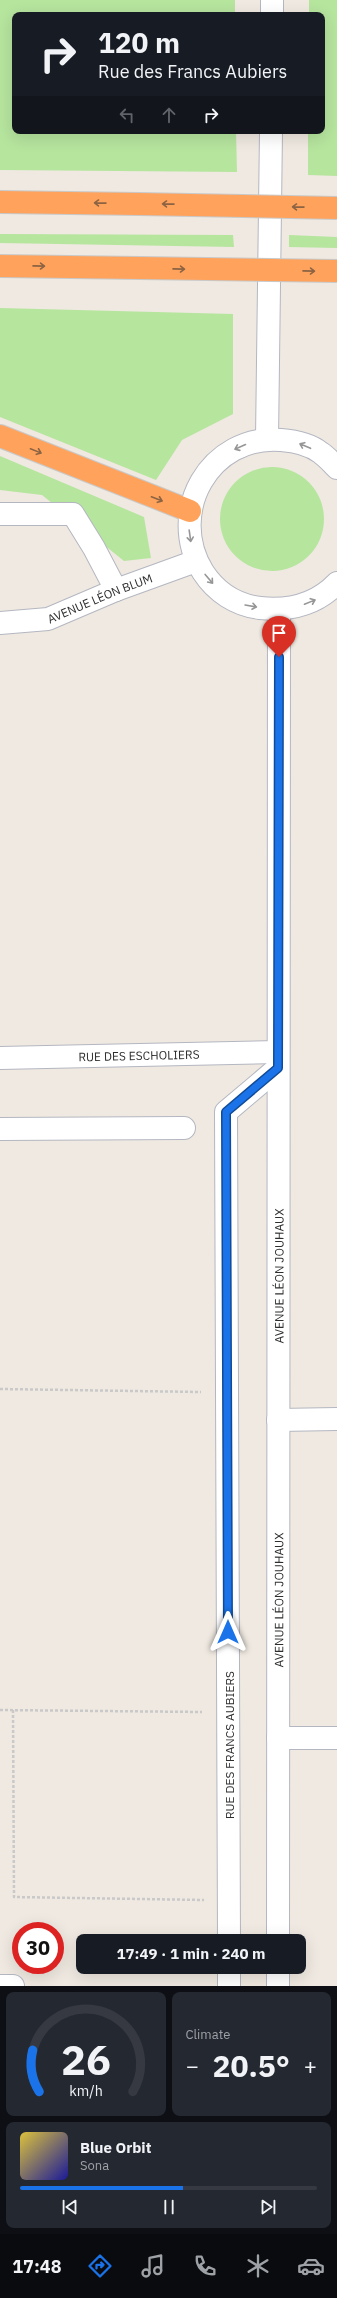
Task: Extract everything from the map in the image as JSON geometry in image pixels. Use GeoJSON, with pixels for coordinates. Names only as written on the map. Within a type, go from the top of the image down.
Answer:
{"type":"FeatureCollection","features":[{"type":"Feature","properties":{"kind":"highway"},"geometry":{"type":"LineString","coordinates":[[0,202],[337,208]]}},
{"type":"Feature","properties":{"kind":"highway"},"geometry":{"type":"LineString","coordinates":[[0,266],[337,271]]}},
{"type":"Feature","properties":{"kind":"highway"},"geometry":{"type":"LineString","coordinates":[[0,436],[190,511]]}},
{"type":"Feature","properties":{"kind":"street"},"geometry":{"type":"LineString","coordinates":[[272,0],[272,12]]}},
{"type":"Feature","properties":{"kind":"street"},"geometry":{"type":"LineString","coordinates":[[267,439],[271,134]]}},
{"type":"Feature","properties":{"kind":"street"},"geometry":{"type":"LineString","coordinates":[[337,468],[321,453],[295,442],[267,439],[240,446],[216,462],[198,484],[190,511],[189,536],[196,561],[208,580],[225,595],[246,606],[279,610],[293,608],[317,599],[337,583]]}},
{"type":"Feature","properties":{"kind":"street"},"geometry":{"type":"LineString","coordinates":[[0,514],[73,514],[94,548],[116,590]]}},
{"type":"Feature","properties":{"kind":"street","name":"AVENUE LÉON BLUM"},"geometry":{"type":"LineString","coordinates":[[0,623],[48,620],[116,590],[196,561]]}},
{"type":"Feature","properties":{"kind":"street","name":"AVENUE LÉON JOUHAUX"},"geometry":{"type":"LineString","coordinates":[[278,1934],[279,610]]}},
{"type":"Feature","properties":{"kind":"street","name":"RUE DES ESCHOLIERS"},"geometry":{"type":"LineString","coordinates":[[0,1058],[278,1060]]}},
{"type":"Feature","properties":{"kind":"street","name":"RUE DES FRANCS AUBIERS"},"geometry":{"type":"LineString","coordinates":[[229,1934],[226,1112],[278,1060]]}},
{"type":"Feature","properties":{"kind":"street"},"geometry":{"type":"LineString","coordinates":[[0,1129],[184,1128]]}},
{"type":"Feature","properties":{"kind":"street"},"geometry":{"type":"LineString","coordinates":[[278,1420],[337,1418]]}},
{"type":"Feature","properties":{"kind":"street"},"geometry":{"type":"LineString","coordinates":[[278,1738],[337,1738]]}},
{"type":"Feature","properties":{"kind":"street"},"geometry":{"type":"LineString","coordinates":[[229,1974],[229,1986]]}},
{"type":"Feature","properties":{"kind":"street"},"geometry":{"type":"LineString","coordinates":[[278,1974],[278,1986]]}},
{"type":"Feature","properties":{"kind":"street"},"geometry":{"type":"LineString","coordinates":[[0,1986],[13,1986]]}},
{"type":"Feature","properties":{"kind":"path"},"geometry":{"type":"LineString","coordinates":[[0,1389],[228,1392]]}},
{"type":"Feature","properties":{"kind":"path"},"geometry":{"type":"LineString","coordinates":[[0,1710],[229,1712]]}},
{"type":"Feature","properties":{"kind":"path"},"geometry":{"type":"LineString","coordinates":[[13,1710],[14,1897],[229,1900]]}},
{"type":"Feature","properties":{"kind":"green space"},"geometry":{"type":"Polygon","coordinates":[[[0,0],[235,0],[235,12],[12,12],[12,134],[236,134],[237,172],[0,170],[0,0]]]}},
{"type":"Feature","properties":{"kind":"green space"},"geometry":{"type":"Polygon","coordinates":[[[309,0],[337,0],[337,176],[308,175],[308,134],[325,134],[325,12],[309,12],[309,0]]]}},
{"type":"Feature","properties":{"kind":"green space"},"geometry":{"type":"Polygon","coordinates":[[[0,234],[233,235],[234,247],[0,243],[0,234]]]}},
{"type":"Feature","properties":{"kind":"green space"},"geometry":{"type":"Polygon","coordinates":[[[289,235],[337,237],[337,248],[289,247],[289,235]]]}},
{"type":"Feature","properties":{"kind":"green space"},"geometry":{"type":"Polygon","coordinates":[[[0,308],[233,314],[233,414],[182,440],[156,480],[0,417],[0,308]]]}},
{"type":"Feature","properties":{"kind":"green space"},"geometry":{"type":"Polygon","coordinates":[[[0,456],[144,517],[151,558],[124,561],[42,495],[0,490],[0,456]]]}},
{"type":"Feature","properties":{"kind":"green space"},"geometry":{"type":"Polygon","coordinates":[[[272,467],[292,471],[309,482],[320,499],[324,519],[320,539],[309,556],[292,567],[272,571],[252,567],[235,556],[224,539],[220,519],[224,499],[235,482],[252,471],[272,467]]]}},
{"type":"Feature","properties":{"kind":"route"},"geometry":{"type":"LineString","coordinates":[[228,1632],[226,1112],[278,1068],[279,657]]}}]}
